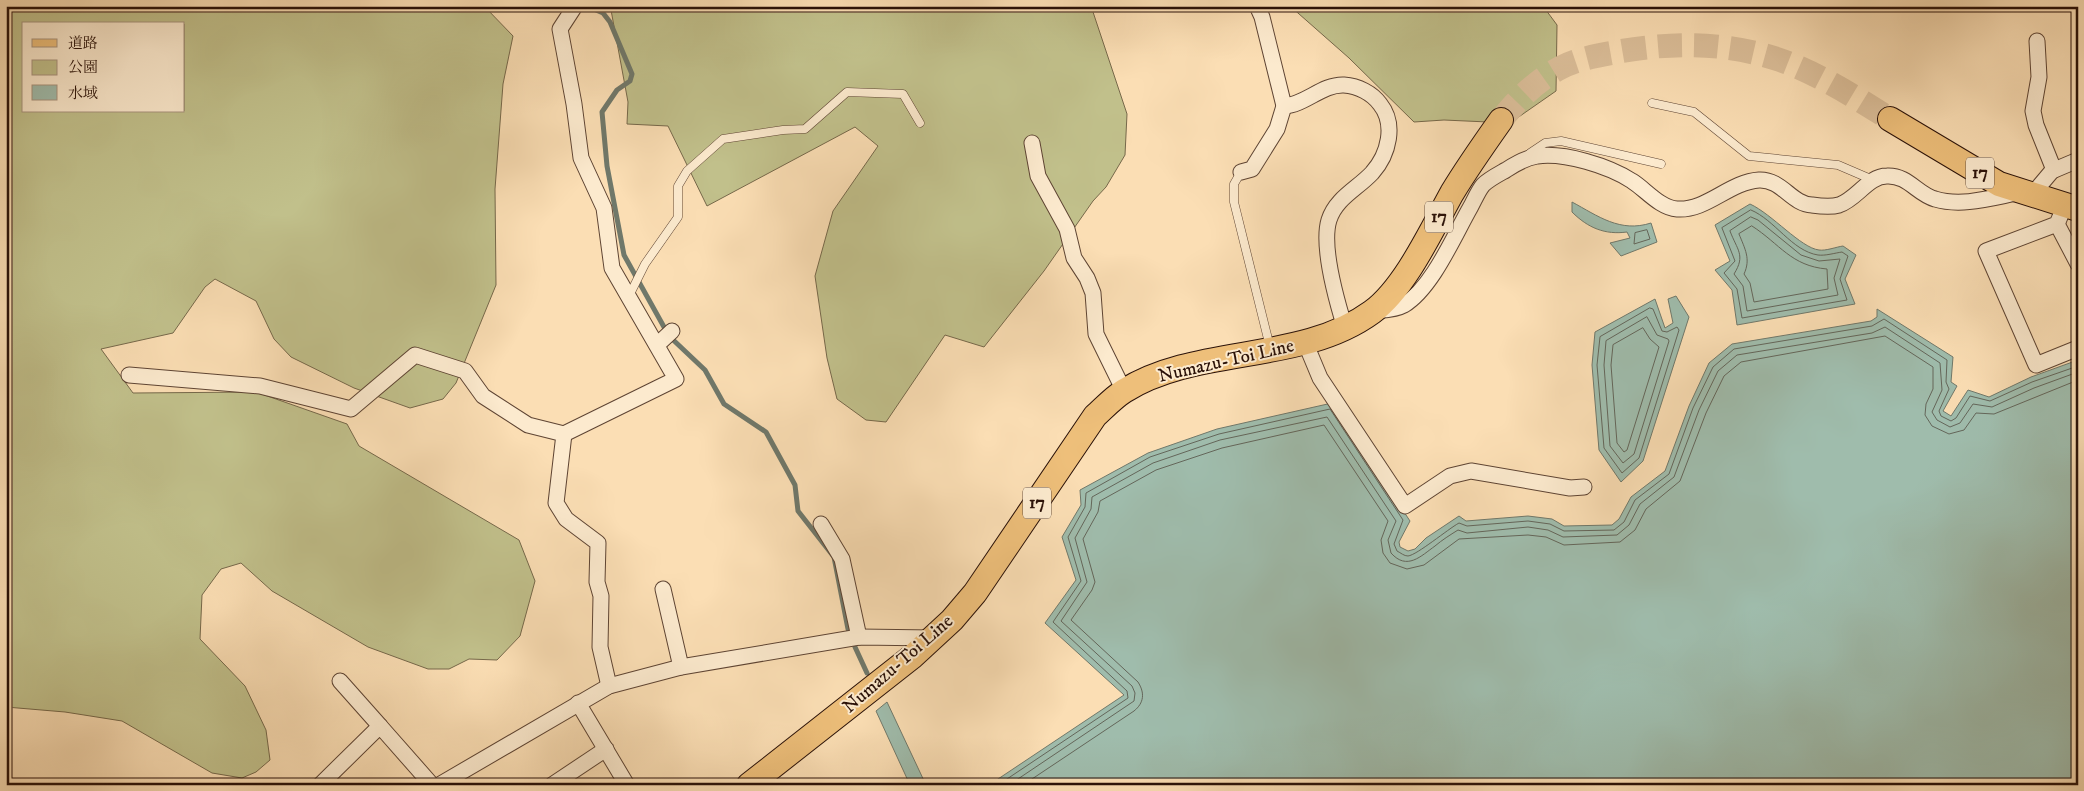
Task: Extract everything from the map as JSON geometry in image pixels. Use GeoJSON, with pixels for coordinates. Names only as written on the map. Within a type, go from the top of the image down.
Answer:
{"type":"FeatureCollection","features":[{"type":"Feature","properties":{"kind":"main road","name":"17"},"geometry":{"type":"LineString","coordinates":[[1890,119],[1999,184],[2026,194],[2066,213]]}},
{"type":"Feature","properties":{"kind":"main road","name":"Numazu-Toi Line"},"geometry":{"type":"LineString","coordinates":[[749,785],[816,734],[934,638],[975,593],[1095,416],[1124,391],[1174,370],[1305,342],[1345,328],[1373,312],[1406,273],[1463,176],[1501,120]]}},
{"type":"Feature","properties":{"kind":"street"},"geometry":{"type":"LineString","coordinates":[[129,375],[260,386],[351,410],[415,355],[465,372],[483,396],[528,424],[564,434],[676,379],[630,294],[612,268],[604,208],[581,158],[574,104],[560,29],[575,6]]}},
{"type":"Feature","properties":{"kind":"street"},"geometry":{"type":"LineString","coordinates":[[1241,172],[1252,169],[1277,129],[1284,106],[1262,17],[1257,6]]}},
{"type":"Feature","properties":{"kind":"street"},"geometry":{"type":"LineString","coordinates":[[2037,41],[2039,77],[2033,111],[2036,125],[2054,170]]}},
{"type":"Feature","properties":{"kind":"street"},"geometry":{"type":"LineString","coordinates":[[1284,106],[1291,106],[1323,90],[1343,85],[1356,87],[1374,96],[1385,110],[1390,122],[1390,137],[1372,172],[1354,186],[1334,207],[1328,222],[1330,259],[1345,328]]}},
{"type":"Feature","properties":{"kind":"street"},"geometry":{"type":"LineString","coordinates":[[1032,143],[1038,176],[1067,229],[1074,258],[1087,278],[1093,293],[1096,334],[1124,391]]}},
{"type":"Feature","properties":{"kind":"street"},"geometry":{"type":"LineString","coordinates":[[1373,312],[1403,305],[1414,296],[1433,272],[1484,184],[1518,162],[1536,156],[1554,156],[1588,162],[1631,180],[1659,201],[1676,210],[1696,207],[1741,184],[1760,180],[1774,182],[1799,203],[1812,206],[1838,205],[1853,197],[1874,180],[1887,176],[1904,179],[1933,199],[1958,203],[2026,194],[2054,170],[2078,160]]}},
{"type":"Feature","properties":{"kind":"street"},"geometry":{"type":"LineString","coordinates":[[2078,264],[2066,213],[1986,251],[2036,365],[2078,348]]}},
{"type":"Feature","properties":{"kind":"street"},"geometry":{"type":"LineString","coordinates":[[658,344],[672,330]]}},
{"type":"Feature","properties":{"kind":"street"},"geometry":{"type":"LineString","coordinates":[[1305,342],[1320,378],[1405,506],[1450,476],[1471,471],[1570,488],[1584,487]]}},
{"type":"Feature","properties":{"kind":"street"},"geometry":{"type":"LineString","coordinates":[[564,434],[556,503],[566,519],[598,543],[597,582],[601,596],[600,647],[609,686]]}},
{"type":"Feature","properties":{"kind":"street"},"geometry":{"type":"LineString","coordinates":[[821,524],[842,559],[859,637]]}},
{"type":"Feature","properties":{"kind":"street"},"geometry":{"type":"LineString","coordinates":[[663,588],[681,667]]}},
{"type":"Feature","properties":{"kind":"street"},"geometry":{"type":"LineString","coordinates":[[439,785],[609,686],[681,667],[859,637],[934,638]]}},
{"type":"Feature","properties":{"kind":"street"},"geometry":{"type":"LineString","coordinates":[[340,681],[432,785]]}},
{"type":"Feature","properties":{"kind":"street"},"geometry":{"type":"LineString","coordinates":[[578,703],[627,785]]}},
{"type":"Feature","properties":{"kind":"street"},"geometry":{"type":"LineString","coordinates":[[320,785],[380,726]]}},
{"type":"Feature","properties":{"kind":"street"},"geometry":{"type":"LineString","coordinates":[[552,785],[606,750]]}},
{"type":"Feature","properties":{"kind":"lane"},"geometry":{"type":"LineString","coordinates":[[630,294],[643,268],[678,217],[678,186],[687,171],[723,140],[783,130],[804,129],[847,92],[903,94],[920,123]]}},
{"type":"Feature","properties":{"kind":"lane"},"geometry":{"type":"LineString","coordinates":[[1652,102],[1694,112],[1749,156],[1838,165],[1874,180]]}},
{"type":"Feature","properties":{"kind":"lane"},"geometry":{"type":"LineString","coordinates":[[1518,162],[1545,143],[1561,141],[1661,164]]}},
{"type":"Feature","properties":{"kind":"lane"},"geometry":{"type":"LineString","coordinates":[[1241,172],[1234,184],[1234,202],[1270,349]]}},
{"type":"Feature","properties":{"kind":"green space"},"geometry":{"type":"Polygon","coordinates":[[[6,6],[484,6],[513,36],[503,84],[495,189],[496,285],[456,383],[443,399],[410,408],[354,388],[291,357],[274,339],[256,301],[215,279],[205,287],[173,333],[101,349],[133,393],[256,392],[347,424],[359,446],[519,540],[535,581],[520,636],[497,660],[469,659],[449,669],[428,669],[368,647],[272,591],[241,563],[221,569],[202,595],[200,639],[245,686],[266,730],[270,760],[256,772],[242,778],[212,773],[122,721],[65,712],[6,707],[6,6]]]}},
{"type":"Feature","properties":{"kind":"green space"},"geometry":{"type":"Polygon","coordinates":[[[607,6],[1091,6],[1127,114],[1125,155],[1106,187],[1093,201],[1044,271],[984,347],[945,335],[886,422],[866,420],[837,399],[827,358],[815,276],[833,211],[878,146],[855,127],[707,206],[668,126],[627,124],[628,102],[611,10],[607,6]]]}},
{"type":"Feature","properties":{"kind":"green space"},"geometry":{"type":"Polygon","coordinates":[[[1290,6],[1543,6],[1557,25],[1556,91],[1510,123],[1444,120],[1414,122],[1349,58],[1290,6]]]}},
{"type":"Feature","properties":{"kind":"water"},"geometry":{"type":"Polygon","coordinates":[[[1572,202],[1610,222],[1629,226],[1651,223],[1657,242],[1621,256],[1610,243],[1630,238],[1627,232],[1604,231],[1591,226],[1572,212],[1572,202]]]}},
{"type":"Feature","properties":{"kind":"water"},"geometry":{"type":"Polygon","coordinates":[[[1750,204],[1812,248],[1822,250],[1843,246],[1856,255],[1845,279],[1855,304],[1737,325],[1732,290],[1715,270],[1730,261],[1715,225],[1750,204]]]}},
{"type":"Feature","properties":{"kind":"water"},"geometry":{"type":"Polygon","coordinates":[[[1676,296],[1689,317],[1643,461],[1621,482],[1599,450],[1592,365],[1595,332],[1655,299],[1665,328],[1673,323],[1668,299],[1676,296]]]}},
{"type":"Feature","properties":{"kind":"water"},"geometry":{"type":"Polygon","coordinates":[[[1877,309],[1953,357],[1951,382],[1957,386],[1943,411],[1951,416],[1968,390],[1989,397],[2031,377],[2078,360],[2078,785],[989,785],[1124,695],[1045,623],[1076,580],[1062,537],[1081,505],[1080,490],[1148,453],[1217,429],[1332,403],[1410,521],[1399,542],[1400,547],[1408,551],[1415,549],[1426,538],[1459,516],[1466,521],[1528,516],[1552,519],[1564,526],[1612,525],[1619,519],[1631,497],[1665,471],[1689,406],[1709,363],[1732,344],[1871,321],[1877,317],[1877,309]]]}},
{"type":"Feature","properties":{"kind":"water"},"geometry":{"type":"Polygon","coordinates":[[[887,702],[926,785],[910,785],[876,711],[887,702]]]}},
{"type":"Feature","properties":{"kind":"waterway"},"geometry":{"type":"LineString","coordinates":[[587,6],[603,13],[610,22],[632,74],[630,81],[617,90],[602,112],[607,166],[624,255],[669,336],[705,370],[724,404],[766,432],[795,485],[798,511],[834,557],[848,629]]}},
{"type":"Feature","properties":{"kind":"waterway"},"geometry":{"type":"LineString","coordinates":[[855,647],[867,673]]}},
{"type":"Feature","properties":{"kind":"tunnel"},"geometry":{"type":"LineString","coordinates":[[1501,120],[1535,85],[1560,68],[1598,55],[1632,49],[1675,45],[1738,49],[1780,60],[1823,79],[1890,119]]}}]}
